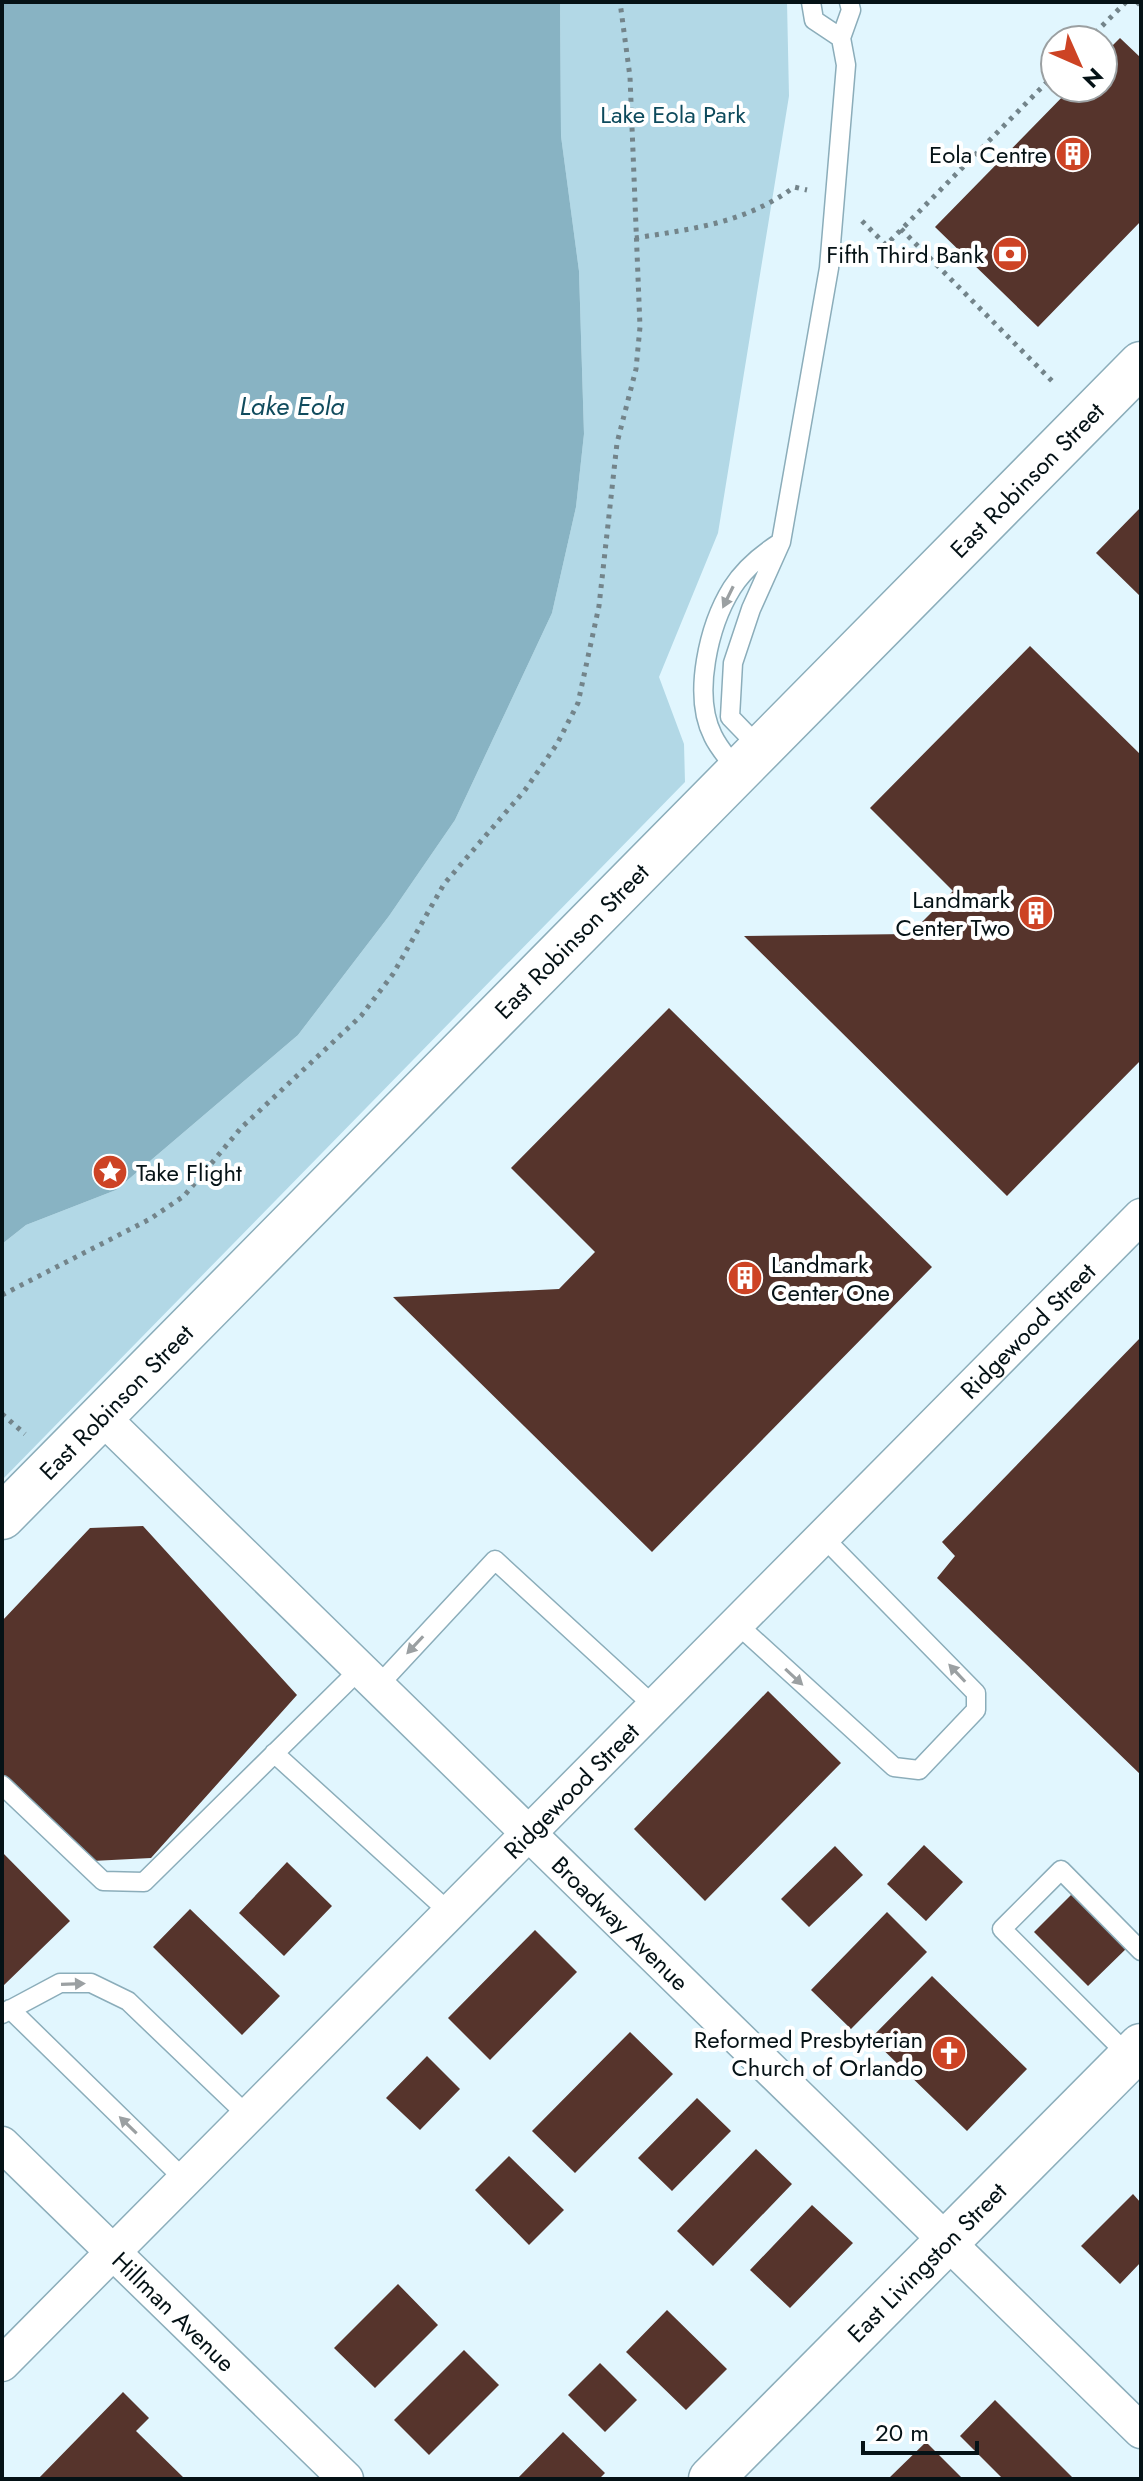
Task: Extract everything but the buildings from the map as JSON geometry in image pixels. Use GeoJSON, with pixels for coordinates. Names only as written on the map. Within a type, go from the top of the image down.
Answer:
{"type":"FeatureCollection","features":[{"type":"Feature","properties":{"kind":"main road","name":"East Robinson Street"},"geometry":{"type":"LineString","coordinates":[[2,1517],[1141,364]]}},
{"type":"Feature","properties":{"kind":"main road","name":"East Livingston Street"},"geometry":{"type":"LineString","coordinates":[[711,2479],[1136,2051]]}},
{"type":"Feature","properties":{"kind":"street","name":"Ridgewood Street"},"geometry":{"type":"LineString","coordinates":[[2,2364],[1141,1216]]}},
{"type":"Feature","properties":{"kind":"street","name":"Broadway Avenue"},"geometry":{"type":"LineString","coordinates":[[101,1416],[1141,2431]]}},
{"type":"Feature","properties":{"kind":"street","name":"Hillman Avenue"},"geometry":{"type":"LineString","coordinates":[[2,2144],[346,2479]]}},
{"type":"Feature","properties":{"kind":"lane"},"geometry":{"type":"LineString","coordinates":[[811,2],[814,20],[841,38]]}},
{"type":"Feature","properties":{"kind":"lane"},"geometry":{"type":"LineString","coordinates":[[751,762],[730,717],[733,663],[751,609],[781,542],[829,268],[846,65],[841,38],[851,10],[849,2]]}},
{"type":"Feature","properties":{"kind":"lane"},"geometry":{"type":"LineString","coordinates":[[751,762],[712,735],[704,698],[708,653],[733,586],[764,552],[781,542]]}},
{"type":"Feature","properties":{"kind":"lane"},"geometry":{"type":"LineString","coordinates":[[737,1624],[894,1767],[919,1770],[976,1710],[976,1693],[823,1537]]}},
{"type":"Feature","properties":{"kind":"lane"},"geometry":{"type":"LineString","coordinates":[[2,1785],[103,1881],[144,1882],[274,1753],[454,1604],[495,1560],[654,1706]]}},
{"type":"Feature","properties":{"kind":"lane"},"geometry":{"type":"LineString","coordinates":[[274,1753],[449,1912]]}},
{"type":"Feature","properties":{"kind":"lane"},"geometry":{"type":"LineString","coordinates":[[1136,2051],[1002,1929],[1061,1870],[1141,1951]]}},
{"type":"Feature","properties":{"kind":"lane"},"geometry":{"type":"LineString","coordinates":[[184,2179],[6,2012],[60,1983],[91,1983],[128,2001],[248,2116]]}},
{"type":"Feature","properties":{"kind":"path"},"geometry":{"type":"LineString","coordinates":[[2,1295],[150,1219],[184,1196],[241,1128],[361,1016],[393,974],[444,884],[525,790],[557,744],[578,703],[599,606],[617,443],[636,369],[640,327],[630,77],[620,2]]}},
{"type":"Feature","properties":{"kind":"path"},"geometry":{"type":"LineString","coordinates":[[1104,24],[1126,2]]}},
{"type":"Feature","properties":{"kind":"path"},"geometry":{"type":"LineString","coordinates":[[861,221],[886,245],[1039,90]]}},
{"type":"Feature","properties":{"kind":"path"},"geometry":{"type":"LineString","coordinates":[[635,238],[698,229],[739,218],[773,203],[794,187],[814,191]]}},
{"type":"Feature","properties":{"kind":"path"},"geometry":{"type":"LineString","coordinates":[[901,229],[1056,385]]}},
{"type":"Feature","properties":{"kind":"path"},"geometry":{"type":"LineString","coordinates":[[2,1414],[26,1435]]}},
{"type":"Feature","properties":{"kind":"green space","name":"Lake Eola Park"},"geometry":{"type":"Polygon","coordinates":[[[560,2],[787,2],[789,96],[718,533],[659,677],[684,744],[685,782],[2,1480],[2,1244],[26,1225],[116,1190],[298,1035],[389,916],[455,820],[552,613],[576,507],[584,434],[579,271],[561,136],[560,2]]]}},
{"type":"Feature","properties":{"kind":"water","name":"Lake Eola"},"geometry":{"type":"Polygon","coordinates":[[[2,2],[560,2],[561,136],[579,271],[584,434],[576,507],[552,613],[455,820],[389,916],[298,1035],[116,1190],[26,1225],[2,1244],[2,2]]]}},
{"type":"Feature","properties":{"kind":"place","name":"Eola Centre"},"geometry":{"type":"Point","coordinates":[1073,154]}},
{"type":"Feature","properties":{"kind":"place","name":"Fifth Third Bank"},"geometry":{"type":"Point","coordinates":[1010,254]}},
{"type":"Feature","properties":{"kind":"place","name":"Landmark Center Two"},"geometry":{"type":"Point","coordinates":[1036,913]}},
{"type":"Feature","properties":{"kind":"place","name":"Take Flight"},"geometry":{"type":"Point","coordinates":[110,1172]}},
{"type":"Feature","properties":{"kind":"place","name":"Landmark Center One"},"geometry":{"type":"Point","coordinates":[745,1278]}},
{"type":"Feature","properties":{"kind":"place","name":"Reformed Presbyterian Church of Orlando"},"geometry":{"type":"Point","coordinates":[949,2053]}}]}
